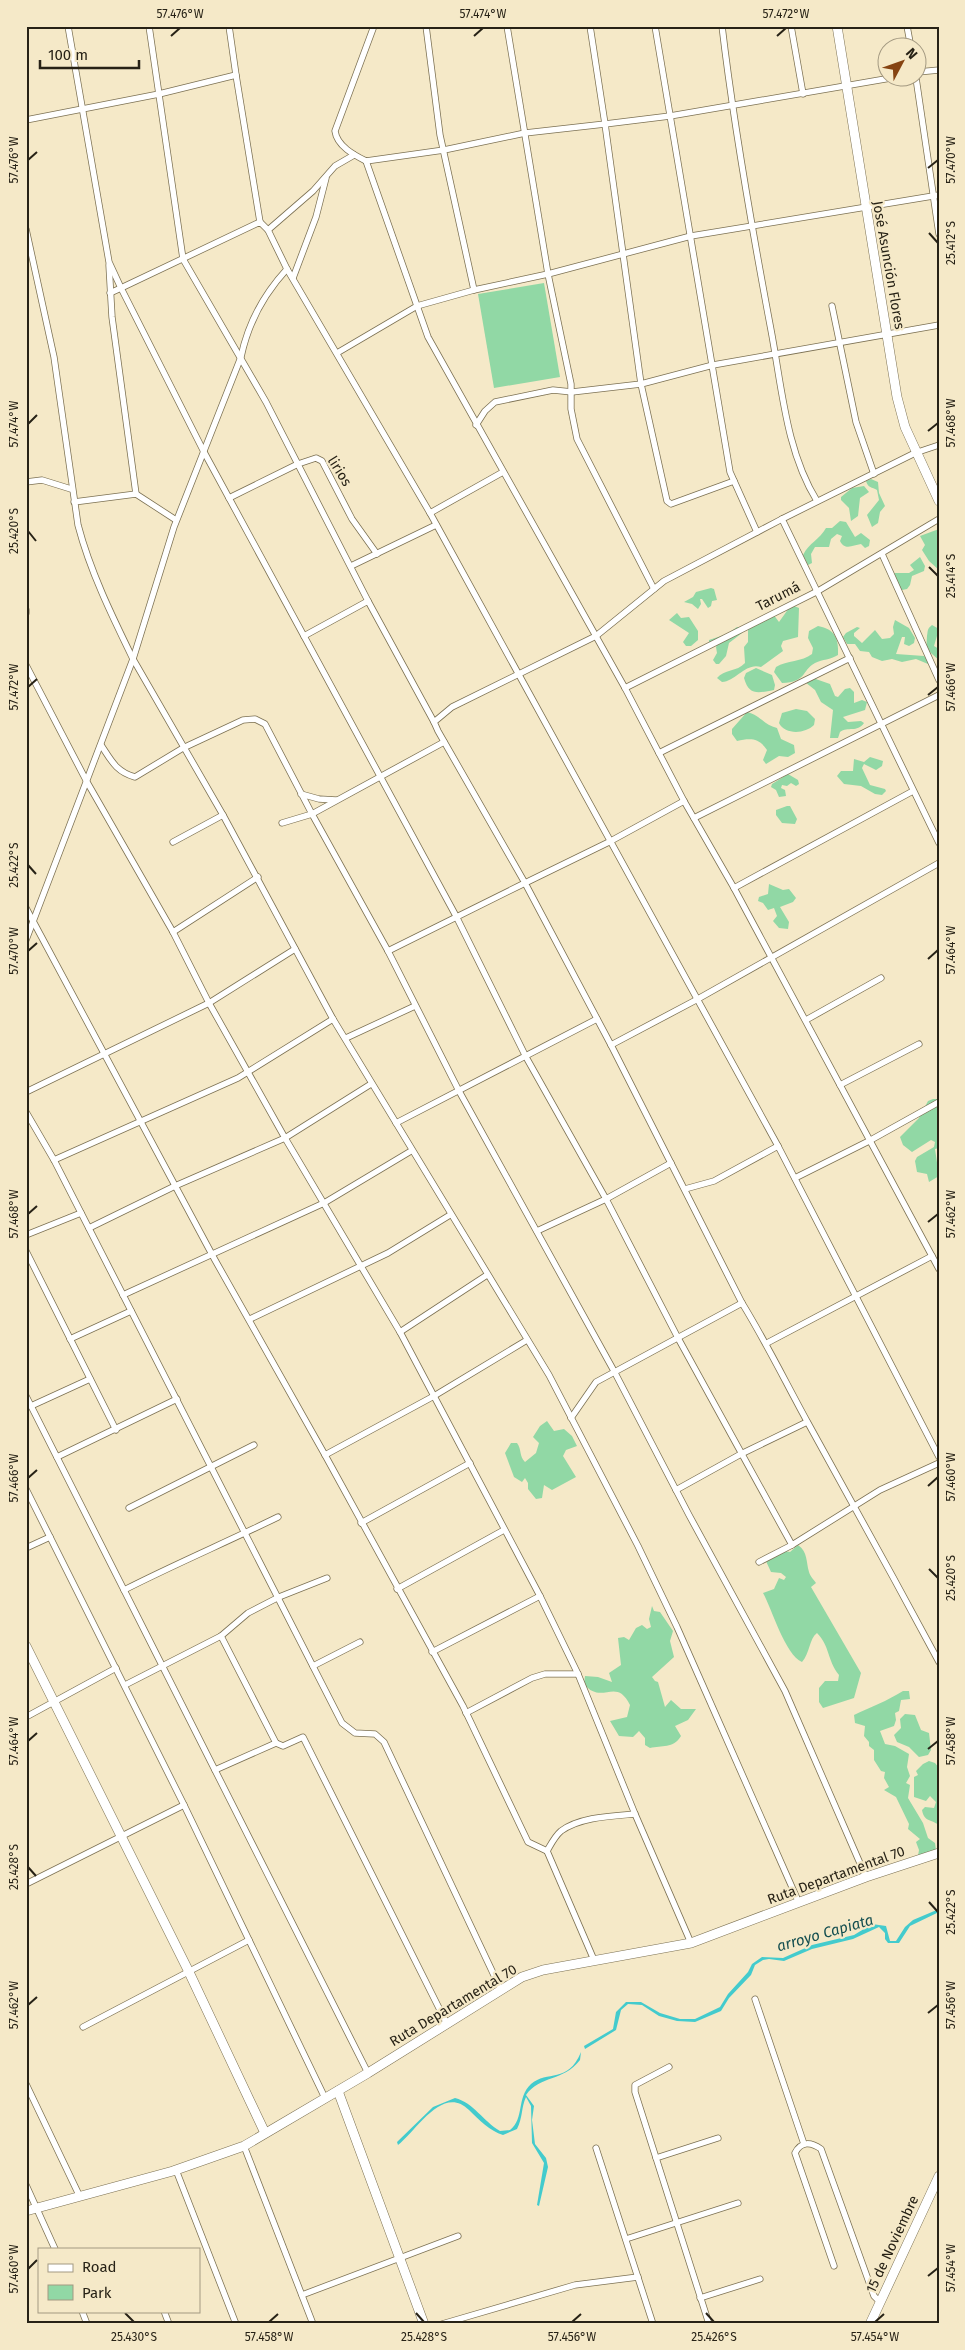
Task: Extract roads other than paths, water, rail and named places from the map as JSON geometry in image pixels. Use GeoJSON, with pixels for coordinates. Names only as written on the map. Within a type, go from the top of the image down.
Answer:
{"type":"FeatureCollection","features":[{"type":"Feature","properties":{"kind":"street"},"geometry":{"type":"LineString","coordinates":[[68,26],[109,262],[110,293],[136,494]]}},
{"type":"Feature","properties":{"kind":"street"},"geometry":{"type":"LineString","coordinates":[[149,26],[183,259],[241,357],[444,742],[525,883],[611,1045],[742,1303],[767,1343],[807,1422],[855,1505],[939,1662]]}},
{"type":"Feature","properties":{"kind":"street"},"geometry":{"type":"LineString","coordinates":[[229,26],[260,222],[268,230],[292,278],[430,513],[608,842],[778,1146],[939,1457]]}},
{"type":"Feature","properties":{"kind":"street"},"geometry":{"type":"LineString","coordinates":[[374,26],[335,131],[338,141],[354,155],[366,161],[444,150],[525,133],[670,116],[878,80]]}},
{"type":"Feature","properties":{"kind":"street"},"geometry":{"type":"LineString","coordinates":[[426,26],[444,150],[474,290]]}},
{"type":"Feature","properties":{"kind":"street"},"geometry":{"type":"LineString","coordinates":[[507,26],[548,274],[572,392],[571,409],[577,439],[654,589]]}},
{"type":"Feature","properties":{"kind":"street"},"geometry":{"type":"LineString","coordinates":[[590,26],[624,254],[640,384],[667,501],[671,504],[734,481]]}},
{"type":"Feature","properties":{"kind":"street"},"geometry":{"type":"LineString","coordinates":[[656,26],[730,472],[757,532]]}},
{"type":"Feature","properties":{"kind":"street"},"geometry":{"type":"LineString","coordinates":[[722,26],[731,105],[751,226],[792,440],[804,479],[817,501]]}},
{"type":"Feature","properties":{"kind":"street"},"geometry":{"type":"LineString","coordinates":[[791,26],[803,94]]}},
{"type":"Feature","properties":{"kind":"street","name":"José Asunción Flores"},"geometry":{"type":"LineString","coordinates":[[837,26],[897,397],[905,427],[915,453],[939,501]]}},
{"type":"Feature","properties":{"kind":"street"},"geometry":{"type":"LineString","coordinates":[[26,120],[159,94],[236,75]]}},
{"type":"Feature","properties":{"kind":"street"},"geometry":{"type":"LineString","coordinates":[[918,88],[936,196],[939,234]]}},
{"type":"Feature","properties":{"kind":"street"},"geometry":{"type":"LineString","coordinates":[[268,230],[313,191],[335,166],[354,155]]}},
{"type":"Feature","properties":{"kind":"street"},"geometry":{"type":"LineString","coordinates":[[366,161],[428,338],[625,688],[939,1269]]}},
{"type":"Feature","properties":{"kind":"street"},"geometry":{"type":"LineString","coordinates":[[292,278],[316,217],[327,176]]}},
{"type":"Feature","properties":{"kind":"street"},"geometry":{"type":"LineString","coordinates":[[337,353],[417,306],[474,290],[548,274],[691,236],[936,196]]}},
{"type":"Feature","properties":{"kind":"street"},"geometry":{"type":"LineString","coordinates":[[110,293],[260,222]]}},
{"type":"Feature","properties":{"kind":"street"},"geometry":{"type":"LineString","coordinates":[[26,229],[54,357],[71,489],[84,547],[133,659],[183,748],[224,815],[333,1019],[450,1216],[527,1340],[571,1418],[638,1546],[677,1627],[799,1902]]}},
{"type":"Feature","properties":{"kind":"street"},"geometry":{"type":"LineString","coordinates":[[109,262],[204,452],[456,916],[526,1057],[606,1199],[678,1338],[792,1545]]}},
{"type":"Feature","properties":{"kind":"street"},"geometry":{"type":"LineString","coordinates":[[26,940],[133,659],[176,520],[241,357],[247,336],[270,287],[288,269]]}},
{"type":"Feature","properties":{"kind":"street"},"geometry":{"type":"LineString","coordinates":[[832,306],[856,422],[874,474]]}},
{"type":"Feature","properties":{"kind":"street"},"geometry":{"type":"LineString","coordinates":[[476,425],[485,411],[495,402],[553,390],[572,392],[640,384],[713,365],[939,325]]}},
{"type":"Feature","properties":{"kind":"street"},"geometry":{"type":"LineString","coordinates":[[434,722],[452,707],[596,636],[664,582],[817,501],[915,453],[939,445]]}},
{"type":"Feature","properties":{"kind":"street","name":"lirios"},"geometry":{"type":"LineString","coordinates":[[229,498],[298,464],[316,458],[322,462],[352,519],[377,554]]}},
{"type":"Feature","properties":{"kind":"street"},"geometry":{"type":"LineString","coordinates":[[430,513],[503,472]]}},
{"type":"Feature","properties":{"kind":"street"},"geometry":{"type":"LineString","coordinates":[[26,482],[42,480],[71,489]]}},
{"type":"Feature","properties":{"kind":"street"},"geometry":{"type":"LineString","coordinates":[[74,502],[136,494],[176,520]]}},
{"type":"Feature","properties":{"kind":"street"},"geometry":{"type":"LineString","coordinates":[[782,519],[939,843]]}},
{"type":"Feature","properties":{"kind":"street","name":"Tarumá"},"geometry":{"type":"LineString","coordinates":[[625,688],[818,590],[939,519]]}},
{"type":"Feature","properties":{"kind":"street"},"geometry":{"type":"LineString","coordinates":[[351,566],[436,525]]}},
{"type":"Feature","properties":{"kind":"street"},"geometry":{"type":"LineString","coordinates":[[882,554],[939,680]]}},
{"type":"Feature","properties":{"kind":"street"},"geometry":{"type":"LineString","coordinates":[[304,636],[368,601]]}},
{"type":"Feature","properties":{"kind":"street"},"geometry":{"type":"LineString","coordinates":[[660,753],[850,658]]}},
{"type":"Feature","properties":{"kind":"street"},"geometry":{"type":"LineString","coordinates":[[26,665],[87,782],[174,932],[209,1003],[248,1073],[400,1332],[540,1596],[578,1674],[635,1814],[691,1943]]}},
{"type":"Feature","properties":{"kind":"street"},"geometry":{"type":"LineString","coordinates":[[694,818],[883,725],[939,695]]}},
{"type":"Feature","properties":{"kind":"street"},"geometry":{"type":"LineString","coordinates":[[101,745],[115,767],[123,774],[135,777],[183,748],[243,720],[255,719],[265,724],[301,794],[388,951],[459,1090],[614,1371],[785,1691],[866,1877]]}},
{"type":"Feature","properties":{"kind":"street"},"geometry":{"type":"LineString","coordinates":[[282,823],[312,814],[444,742]]}},
{"type":"Feature","properties":{"kind":"street"},"geometry":{"type":"LineString","coordinates":[[734,888],[913,791]]}},
{"type":"Feature","properties":{"kind":"street"},"geometry":{"type":"LineString","coordinates":[[301,794],[319,799],[337,800]]}},
{"type":"Feature","properties":{"kind":"street"},"geometry":{"type":"LineString","coordinates":[[388,951],[608,842],[684,800]]}},
{"type":"Feature","properties":{"kind":"street"},"geometry":{"type":"LineString","coordinates":[[173,842],[224,815]]}},
{"type":"Feature","properties":{"kind":"street"},"geometry":{"type":"LineString","coordinates":[[611,1045],[696,1000],[939,863]]}},
{"type":"Feature","properties":{"kind":"street"},"geometry":{"type":"LineString","coordinates":[[174,932],[258,877]]}},
{"type":"Feature","properties":{"kind":"street"},"geometry":{"type":"LineString","coordinates":[[26,908],[211,1254],[250,1319],[466,1713],[528,1842],[547,1850],[594,1960]]}},
{"type":"Feature","properties":{"kind":"street"},"geometry":{"type":"LineString","coordinates":[[26,1092],[209,1003],[295,949]]}},
{"type":"Feature","properties":{"kind":"street"},"geometry":{"type":"LineString","coordinates":[[806,1020],[881,978]]}},
{"type":"Feature","properties":{"kind":"street"},"geometry":{"type":"LineString","coordinates":[[346,1038],[415,1006]]}},
{"type":"Feature","properties":{"kind":"street"},"geometry":{"type":"LineString","coordinates":[[54,1160],[248,1073],[333,1019]]}},
{"type":"Feature","properties":{"kind":"street"},"geometry":{"type":"LineString","coordinates":[[396,1123],[597,1019]]}},
{"type":"Feature","properties":{"kind":"street"},"geometry":{"type":"LineString","coordinates":[[840,1086],[919,1044]]}},
{"type":"Feature","properties":{"kind":"street"},"geometry":{"type":"LineString","coordinates":[[89,1228],[175,1186],[285,1138],[371,1084]]}},
{"type":"Feature","properties":{"kind":"street"},"geometry":{"type":"LineString","coordinates":[[795,1178],[869,1141],[939,1102]]}},
{"type":"Feature","properties":{"kind":"street"},"geometry":{"type":"LineString","coordinates":[[26,1112],[54,1160],[342,1723],[355,1733],[375,1734],[384,1742],[500,1990]]}},
{"type":"Feature","properties":{"kind":"street"},"geometry":{"type":"LineString","coordinates":[[685,1189],[714,1180],[778,1146]]}},
{"type":"Feature","properties":{"kind":"street"},"geometry":{"type":"LineString","coordinates":[[123,1295],[324,1203],[411,1151]]}},
{"type":"Feature","properties":{"kind":"street"},"geometry":{"type":"LineString","coordinates":[[537,1231],[606,1199],[671,1163]]}},
{"type":"Feature","properties":{"kind":"street"},"geometry":{"type":"LineString","coordinates":[[26,1235],[81,1213]]}},
{"type":"Feature","properties":{"kind":"street"},"geometry":{"type":"LineString","coordinates":[[250,1319],[362,1267],[450,1216]]}},
{"type":"Feature","properties":{"kind":"street"},"geometry":{"type":"LineString","coordinates":[[26,1251],[116,1430]]}},
{"type":"Feature","properties":{"kind":"street"},"geometry":{"type":"LineString","coordinates":[[767,1343],[932,1256]]}},
{"type":"Feature","properties":{"kind":"street"},"geometry":{"type":"LineString","coordinates":[[400,1332],[487,1275]]}},
{"type":"Feature","properties":{"kind":"street"},"geometry":{"type":"LineString","coordinates":[[571,1418],[596,1382],[742,1303]]}},
{"type":"Feature","properties":{"kind":"street"},"geometry":{"type":"LineString","coordinates":[[70,1339],[132,1311]]}},
{"type":"Feature","properties":{"kind":"street"},"geometry":{"type":"LineString","coordinates":[[325,1455],[434,1396],[527,1340]]}},
{"type":"Feature","properties":{"kind":"street"},"geometry":{"type":"LineString","coordinates":[[31,1406],[90,1379]]}},
{"type":"Feature","properties":{"kind":"street"},"geometry":{"type":"LineString","coordinates":[[26,1396],[368,2074]]}},
{"type":"Feature","properties":{"kind":"street"},"geometry":{"type":"LineString","coordinates":[[57,1457],[177,1399]]}},
{"type":"Feature","properties":{"kind":"street"},"geometry":{"type":"LineString","coordinates":[[676,1490],[741,1454],[807,1422]]}},
{"type":"Feature","properties":{"kind":"street"},"geometry":{"type":"LineString","coordinates":[[129,1508],[254,1445]]}},
{"type":"Feature","properties":{"kind":"street"},"geometry":{"type":"LineString","coordinates":[[361,1523],[470,1463]]}},
{"type":"Feature","properties":{"kind":"street"},"geometry":{"type":"LineString","coordinates":[[759,1562],[792,1545],[880,1490],[939,1463]]}},
{"type":"Feature","properties":{"kind":"street"},"geometry":{"type":"LineString","coordinates":[[26,1489],[184,1804],[325,2098]]}},
{"type":"Feature","properties":{"kind":"street"},"geometry":{"type":"LineString","coordinates":[[124,1590],[278,1517]]}},
{"type":"Feature","properties":{"kind":"street"},"geometry":{"type":"LineString","coordinates":[[397,1589],[504,1530]]}},
{"type":"Feature","properties":{"kind":"street"},"geometry":{"type":"LineString","coordinates":[[26,1548],[50,1537]]}},
{"type":"Feature","properties":{"kind":"street"},"geometry":{"type":"LineString","coordinates":[[125,1685],[221,1636],[248,1613],[278,1597],[327,1578]]}},
{"type":"Feature","properties":{"kind":"street"},"geometry":{"type":"LineString","coordinates":[[432,1652],[540,1596]]}},
{"type":"Feature","properties":{"kind":"street"},"geometry":{"type":"LineString","coordinates":[[221,1636],[276,1743],[284,1746],[303,1737],[447,2024]]}},
{"type":"Feature","properties":{"kind":"street"},"geometry":{"type":"LineString","coordinates":[[313,1666],[360,1642]]}},
{"type":"Feature","properties":{"kind":"street"},"geometry":{"type":"LineString","coordinates":[[26,1646],[188,1970],[265,2133]]}},
{"type":"Feature","properties":{"kind":"street"},"geometry":{"type":"LineString","coordinates":[[26,1717],[55,1703],[116,1668]]}},
{"type":"Feature","properties":{"kind":"street"},"geometry":{"type":"LineString","coordinates":[[466,1713],[532,1678],[545,1674],[578,1674]]}},
{"type":"Feature","properties":{"kind":"street"},"geometry":{"type":"LineString","coordinates":[[215,1770],[276,1743]]}},
{"type":"Feature","properties":{"kind":"street"},"geometry":{"type":"LineString","coordinates":[[26,1884],[184,1804]]}},
{"type":"Feature","properties":{"kind":"street"},"geometry":{"type":"LineString","coordinates":[[547,1850],[560,1832],[576,1824],[612,1816],[635,1814]]}},
{"type":"Feature","properties":{"kind":"street","name":"Ruta Departamental 70"},"geometry":{"type":"LineString","coordinates":[[26,2211],[176,2170],[244,2146],[368,2074],[522,1978],[543,1970],[691,1943],[866,1877],[939,1854]]}},
{"type":"Feature","properties":{"kind":"street"},"geometry":{"type":"LineString","coordinates":[[83,2027],[188,1970],[249,1940]]}},
{"type":"Feature","properties":{"kind":"street"},"geometry":{"type":"LineString","coordinates":[[755,2000],[804,2144]]}},
{"type":"Feature","properties":{"kind":"street"},"geometry":{"type":"LineString","coordinates":[[668,2067],[635,2085],[635,2092],[708,2324]]}},
{"type":"Feature","properties":{"kind":"street"},"geometry":{"type":"LineString","coordinates":[[26,2084],[80,2196]]}},
{"type":"Feature","properties":{"kind":"street"},"geometry":{"type":"LineString","coordinates":[[338,2091],[424,2324]]}},
{"type":"Feature","properties":{"kind":"street"},"geometry":{"type":"LineString","coordinates":[[656,2158],[718,2138]]}},
{"type":"Feature","properties":{"kind":"street"},"geometry":{"type":"LineString","coordinates":[[834,2266],[796,2154],[804,2144],[812,2143],[821,2150],[874,2296],[880,2302]]}},
{"type":"Feature","properties":{"kind":"street"},"geometry":{"type":"LineString","coordinates":[[244,2146],[313,2324]]}},
{"type":"Feature","properties":{"kind":"street"},"geometry":{"type":"LineString","coordinates":[[596,2148],[653,2324]]}},
{"type":"Feature","properties":{"kind":"street"},"geometry":{"type":"LineString","coordinates":[[176,2170],[236,2324]]}},
{"type":"Feature","properties":{"kind":"street","name":"15 de Noviembre"},"geometry":{"type":"LineString","coordinates":[[870,2324],[939,2176]]}},
{"type":"Feature","properties":{"kind":"street"},"geometry":{"type":"LineString","coordinates":[[26,2185],[55,2248]]}},
{"type":"Feature","properties":{"kind":"street"},"geometry":{"type":"LineString","coordinates":[[626,2240],[738,2203]]}},
{"type":"Feature","properties":{"kind":"street"},"geometry":{"type":"LineString","coordinates":[[302,2295],[458,2236]]}},
{"type":"Feature","properties":{"kind":"street"},"geometry":{"type":"LineString","coordinates":[[442,2324],[575,2285],[638,2277]]}},
{"type":"Feature","properties":{"kind":"street"},"geometry":{"type":"LineString","coordinates":[[700,2298],[760,2279]]}},
{"type":"Feature","properties":{"kind":"street"},"geometry":{"type":"LineString","coordinates":[[82,2312],[87,2324]]}},
{"type":"Feature","properties":{"kind":"street"},"geometry":{"type":"LineString","coordinates":[[164,2312],[169,2324]]}},
{"type":"Feature","properties":{"kind":"water"},"geometry":{"type":"Polygon","coordinates":[[[939,1909],[939,1912],[910,1926],[899,1943],[888,1943],[885,1939],[885,1933],[879,1927],[853,1939],[812,1949],[784,1961],[763,1960],[755,1965],[751,1975],[729,1998],[721,2011],[695,2022],[677,2021],[659,2016],[642,2005],[628,2004],[621,2010],[616,2030],[585,2049],[584,2046],[613,2029],[616,2012],[626,2002],[641,2002],[660,2013],[680,2019],[695,2019],[720,2007],[728,1994],[748,1972],[752,1964],[762,1957],[783,1958],[812,1945],[854,1935],[872,1924],[886,1926],[890,1941],[896,1941],[905,1927],[913,1920],[939,1909]]]}},
{"type":"Feature","properties":{"kind":"water"},"geometry":{"type":"Polygon","coordinates":[[[581,2052],[580,2060],[573,2067],[566,2072],[538,2084],[526,2095],[534,2106],[532,2120],[535,2144],[546,2158],[548,2167],[539,2206],[537,2205],[544,2163],[532,2143],[531,2106],[526,2097],[517,2129],[503,2135],[489,2128],[459,2103],[450,2102],[431,2112],[398,2145],[397,2142],[433,2107],[455,2098],[468,2104],[500,2131],[510,2130],[518,2120],[524,2095],[531,2084],[537,2080],[557,2075],[570,2069],[581,2052]]]}},
{"type":"Feature","properties":{"kind":"water label","name":"arroyo Capiata"},"geometry":{"type":"Point","coordinates":[825,1933]}}]}
